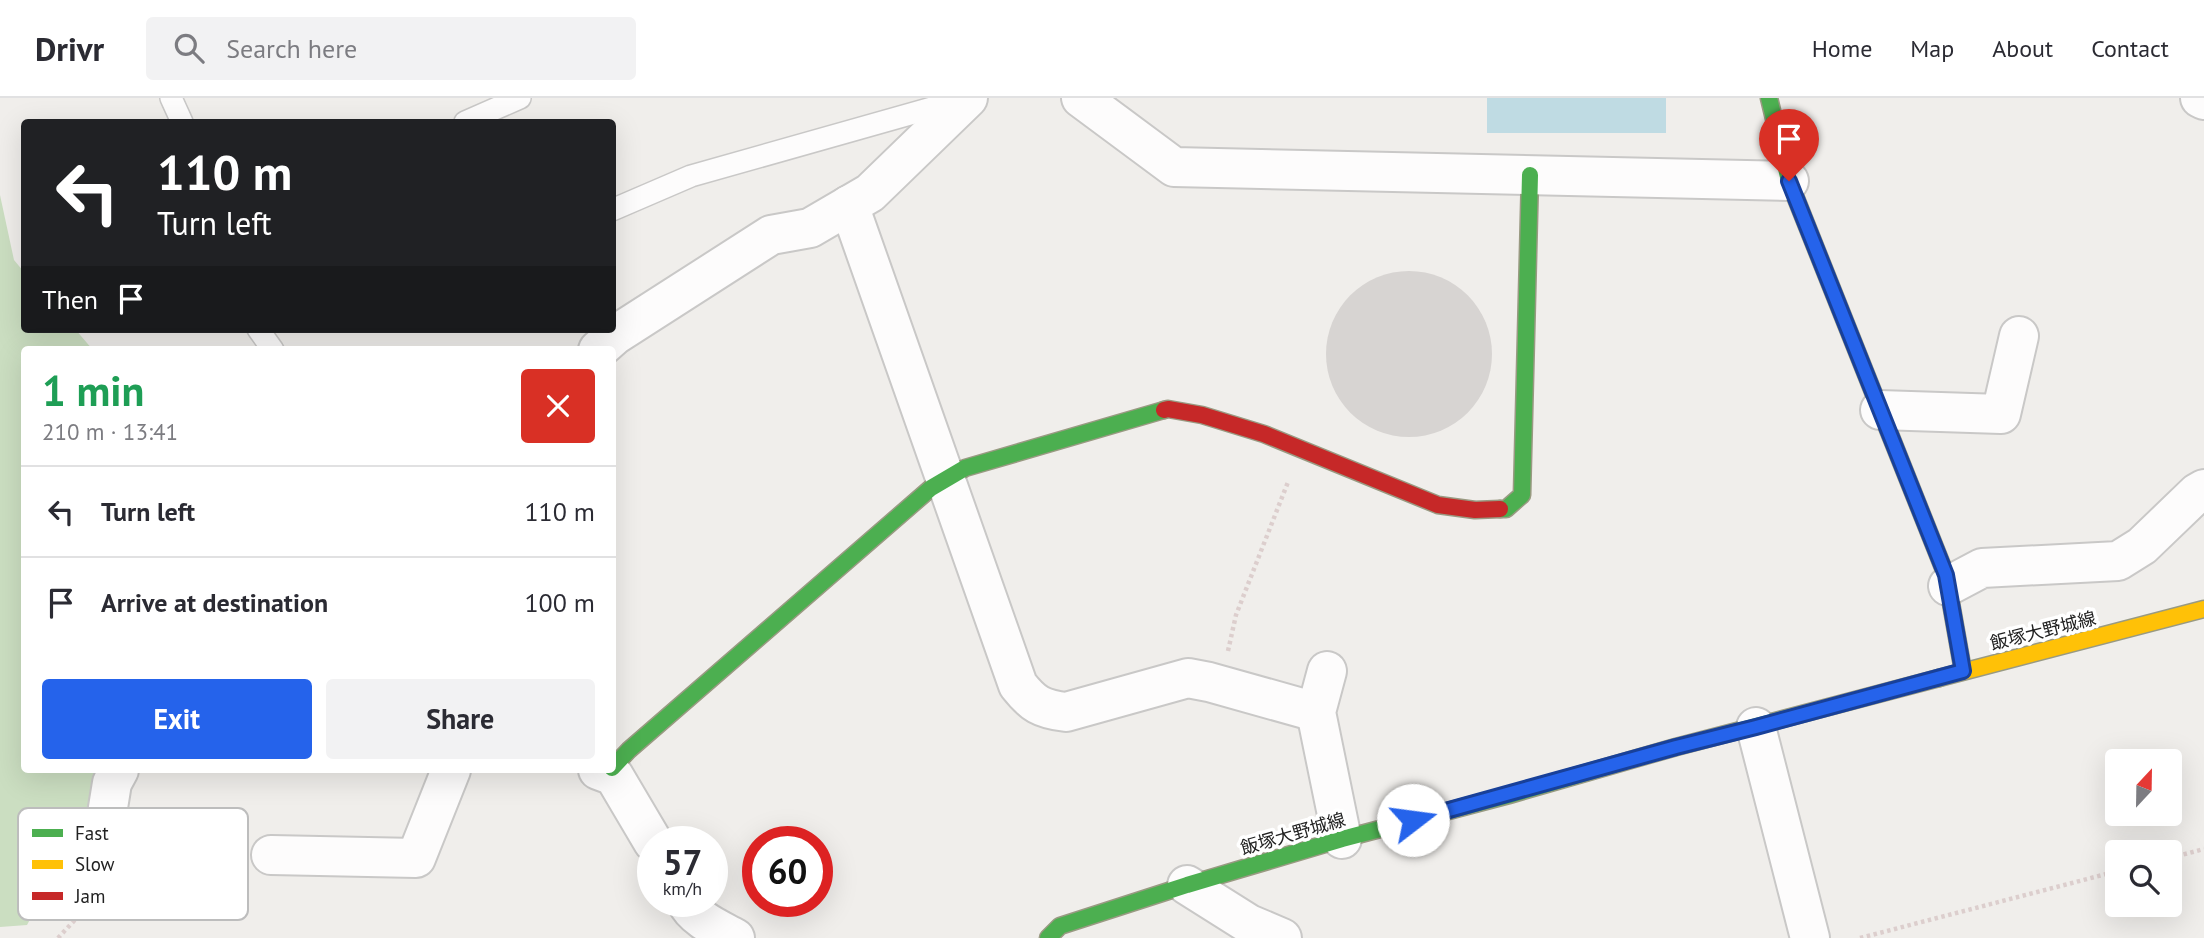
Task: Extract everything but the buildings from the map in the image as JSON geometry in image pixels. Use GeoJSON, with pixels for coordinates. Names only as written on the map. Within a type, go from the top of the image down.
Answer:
{"type":"FeatureCollection","features":[{"type":"Feature","properties":{"kind":"street"},"geometry":{"type":"LineString","coordinates":[[603,346],[615,335],[771,235],[810,228],[870,193],[967,98]]}},
{"type":"Feature","properties":{"kind":"street"},"geometry":{"type":"LineString","coordinates":[[1081,98],[1174,167],[1789,181]]}},
{"type":"Feature","properties":{"kind":"street"},"geometry":{"type":"LineString","coordinates":[[1769,98],[1789,181],[1946,575],[1963,671]]}},
{"type":"Feature","properties":{"kind":"street"},"geometry":{"type":"LineString","coordinates":[[616,761],[931,488],[946,478],[965,468],[1168,409],[1202,415],[1264,433],[1438,505],[1475,510],[1506,509],[1522,495],[1530,175]]}},
{"type":"Feature","properties":{"kind":"street"},"geometry":{"type":"LineString","coordinates":[[849,205],[1018,685],[1031,702],[1049,710],[1066,712],[1188,678],[1316,712]]}},
{"type":"Feature","properties":{"kind":"street"},"geometry":{"type":"LineString","coordinates":[[1880,410],[2001,414],[2019,336]]}},
{"type":"Feature","properties":{"kind":"street"},"geometry":{"type":"LineString","coordinates":[[1948,586],[1982,568],[2118,561],[2141,546],[2204,489]]}},
{"type":"Feature","properties":{"kind":"street","name":"飯塚大野城線"},"geometry":{"type":"LineString","coordinates":[[1048,938],[1060,926],[1187,884],[1342,839],[1676,747],[2204,609]]}},
{"type":"Feature","properties":{"kind":"street"},"geometry":{"type":"LineString","coordinates":[[1327,671],[1316,712],[1342,839]]}},
{"type":"Feature","properties":{"kind":"street"},"geometry":{"type":"LineString","coordinates":[[1756,727],[1810,938]]}},
{"type":"Feature","properties":{"kind":"street"},"geometry":{"type":"LineString","coordinates":[[108,808],[112,783],[117,773]]}},
{"type":"Feature","properties":{"kind":"street"},"geometry":{"type":"LineString","coordinates":[[271,855],[416,858],[450,773]]}},
{"type":"Feature","properties":{"kind":"street"},"geometry":{"type":"LineString","coordinates":[[610,773],[644,826]]}},
{"type":"Feature","properties":{"kind":"street"},"geometry":{"type":"LineString","coordinates":[[1187,884],[1248,924],[1282,938]]}},
{"type":"Feature","properties":{"kind":"street"},"geometry":{"type":"LineString","coordinates":[[700,917],[736,938]]}},
{"type":"Feature","properties":{"kind":"lane"},"geometry":{"type":"LineString","coordinates":[[171,98],[181,119]]}},
{"type":"Feature","properties":{"kind":"lane"},"geometry":{"type":"LineString","coordinates":[[472,119],[520,98]]}},
{"type":"Feature","properties":{"kind":"lane"},"geometry":{"type":"LineString","coordinates":[[616,208],[691,176],[967,98]]}},
{"type":"Feature","properties":{"kind":"path"},"geometry":{"type":"LineString","coordinates":[[1222,685],[1236,615],[1302,449]]}},
{"type":"Feature","properties":{"kind":"path"},"geometry":{"type":"LineString","coordinates":[[2182,855],[2204,849]]}},
{"type":"Feature","properties":{"kind":"path"},"geometry":{"type":"LineString","coordinates":[[1860,938],[2105,874]]}},
{"type":"Feature","properties":{"kind":"green space"},"geometry":{"type":"Polygon","coordinates":[[[0,195],[14,260],[21,268],[21,333],[78,333],[90,346],[21,346],[21,773],[107,773],[89,808],[18,808],[18,920],[30,920],[27,925],[0,927],[0,195]]]}},
{"type":"Feature","properties":{"kind":"water"},"geometry":{"type":"Polygon","coordinates":[[[1487,98],[1666,98],[1666,133],[1487,133],[1487,98]]]}},
{"type":"Feature","properties":{"kind":"traffic: fast"},"geometry":{"type":"LineString","coordinates":[[1769,98],[1789,181],[1946,575],[1963,671]]}},
{"type":"Feature","properties":{"kind":"traffic: fast"},"geometry":{"type":"LineString","coordinates":[[1500,509],[1506,509],[1522,495],[1530,175]]}},
{"type":"Feature","properties":{"kind":"traffic: fast"},"geometry":{"type":"LineString","coordinates":[[616,764],[931,488],[965,468],[1164,410]]}},
{"type":"Feature","properties":{"kind":"traffic: fast"},"geometry":{"type":"LineString","coordinates":[[1048,938],[1060,926],[1342,839],[1939,678]]}},
{"type":"Feature","properties":{"kind":"traffic: slow"},"geometry":{"type":"LineString","coordinates":[[1939,678],[2204,609]]}},
{"type":"Feature","properties":{"kind":"traffic: jam"},"geometry":{"type":"LineString","coordinates":[[1164,410],[1202,415],[1264,434],[1438,505],[1475,510],[1500,509]]}},
{"type":"Feature","properties":{"kind":"route"},"geometry":{"type":"LineString","coordinates":[[1413,820],[1963,671],[1946,575],[1789,181]]}}]}
